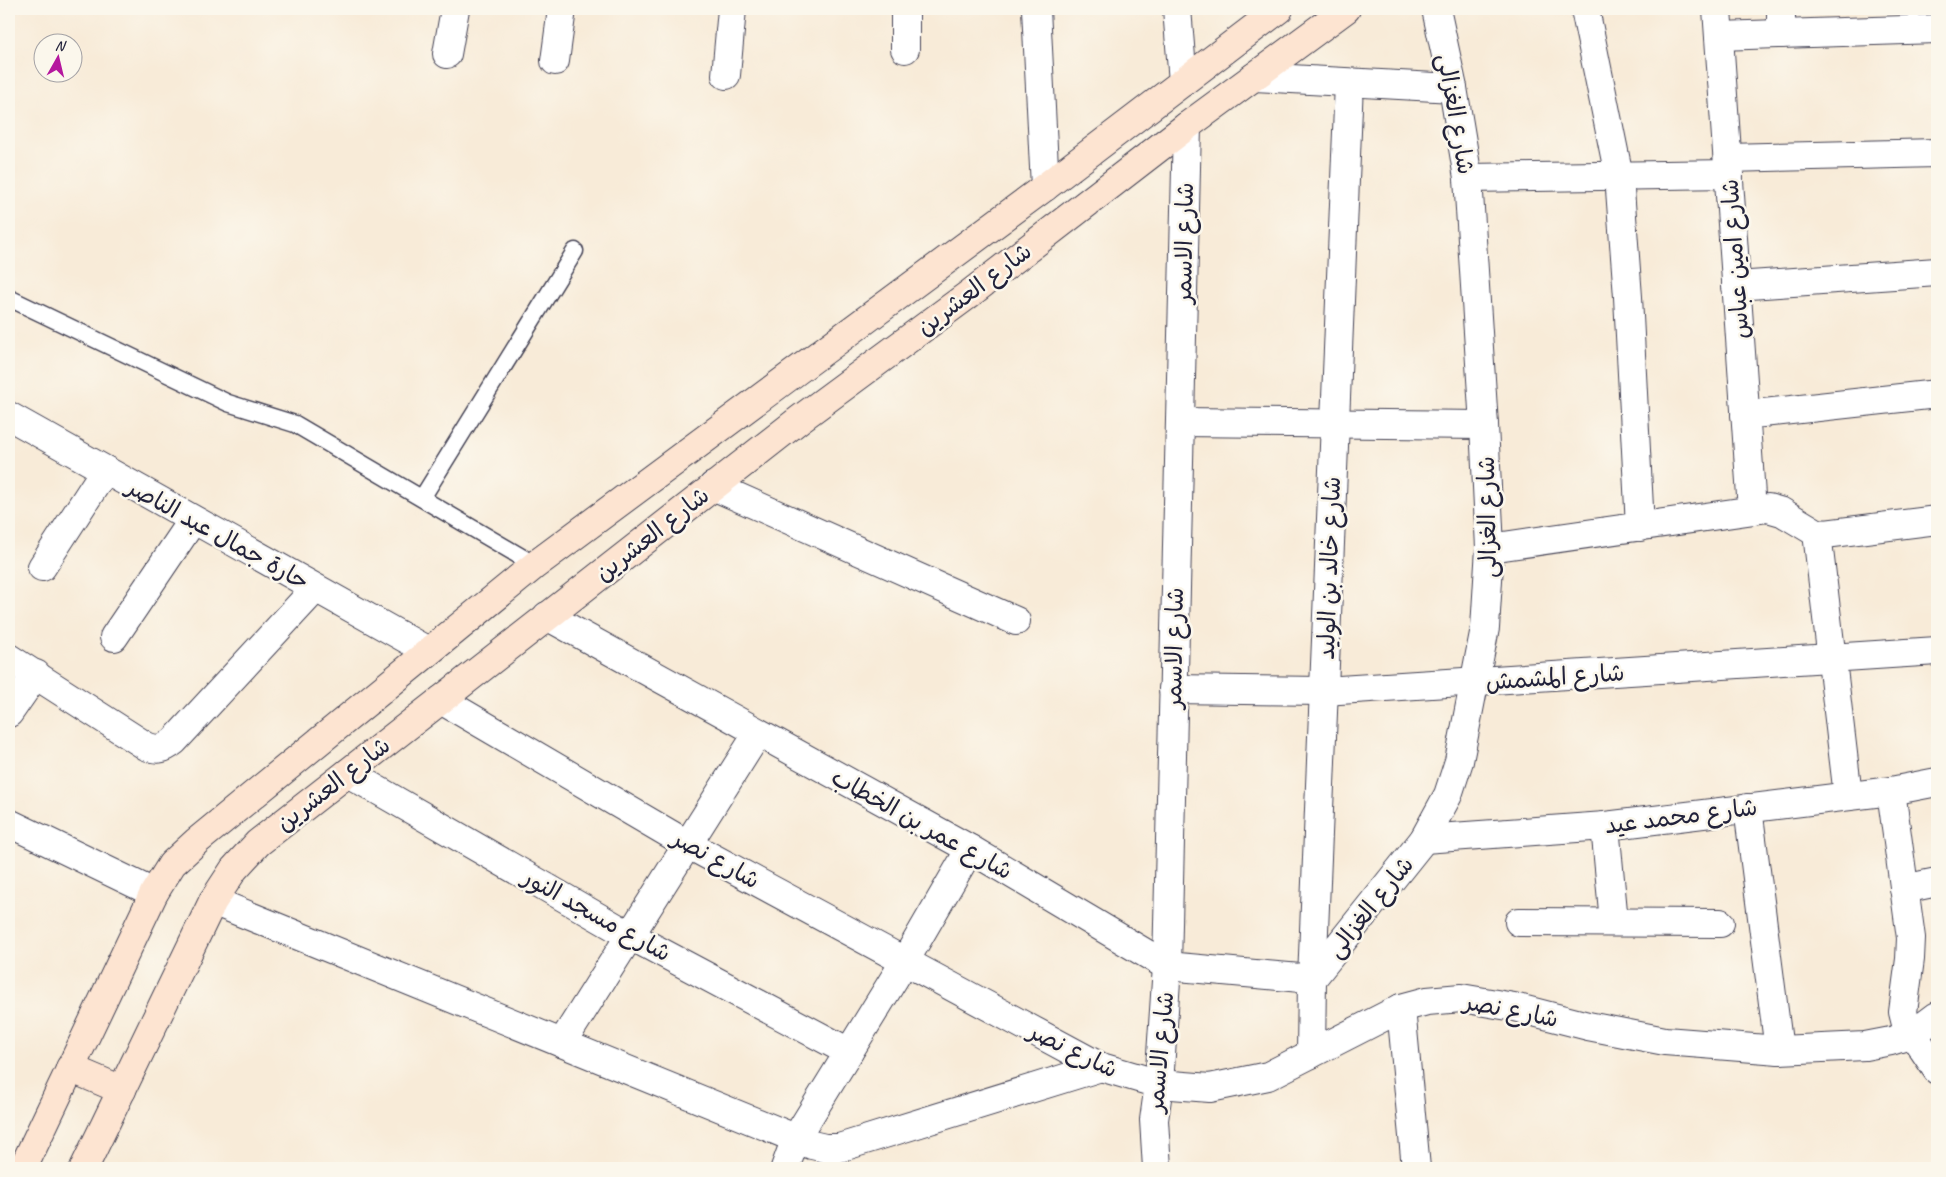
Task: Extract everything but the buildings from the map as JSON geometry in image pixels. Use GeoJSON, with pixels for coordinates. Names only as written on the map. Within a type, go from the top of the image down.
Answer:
{"type":"FeatureCollection","features":[{"type":"Feature","properties":{"kind":"main road","name":"شارع العشرين"},"geometry":{"type":"LineString","coordinates":[[23,1168],[154,893],[172,864],[197,841],[535,565],[1045,187],[1279,9]]}},
{"type":"Feature","properties":{"kind":"main road","name":"شارع العشرين"},"geometry":{"type":"LineString","coordinates":[[84,1168],[213,901],[234,869],[258,843],[800,419],[968,295],[1187,126],[1346,9]]}},
{"type":"Feature","properties":{"kind":"main road"},"geometry":{"type":"LineString","coordinates":[[70,1068],[122,1090]]}},
{"type":"Feature","properties":{"kind":"street"},"geometry":{"type":"LineString","coordinates":[[447,54],[455,9]]}},
{"type":"Feature","properties":{"kind":"street"},"geometry":{"type":"LineString","coordinates":[[555,61],[562,9]]}},
{"type":"Feature","properties":{"kind":"street"},"geometry":{"type":"LineString","coordinates":[[726,75],[732,9]]}},
{"type":"Feature","properties":{"kind":"street"},"geometry":{"type":"LineString","coordinates":[[905,9],[905,49]]}},
{"type":"Feature","properties":{"kind":"street"},"geometry":{"type":"LineString","coordinates":[[1036,9],[1045,187]]}},
{"type":"Feature","properties":{"kind":"street"},"geometry":{"type":"LineString","coordinates":[[1177,9],[1184,82]]}},
{"type":"Feature","properties":{"kind":"street","name":"شارع الغزالى"},"geometry":{"type":"LineString","coordinates":[[1312,979],[1424,839],[1448,795],[1459,761],[1485,628],[1490,548],[1468,178],[1453,88],[1436,9]]}},
{"type":"Feature","properties":{"kind":"street"},"geometry":{"type":"LineString","coordinates":[[1585,9],[1619,176],[1628,297],[1640,527]]}},
{"type":"Feature","properties":{"kind":"street","name":"شارع امين عباس"},"geometry":{"type":"LineString","coordinates":[[1717,9],[1752,510]]}},
{"type":"Feature","properties":{"kind":"street"},"geometry":{"type":"LineString","coordinates":[[1719,36],[1781,21],[1937,29]]}},
{"type":"Feature","properties":{"kind":"street"},"geometry":{"type":"LineString","coordinates":[[1254,77],[1453,88]]}},
{"type":"Feature","properties":{"kind":"street","name":"شارع خالد بن الوليد"},"geometry":{"type":"LineString","coordinates":[[1311,1054],[1312,979],[1349,83]]}},
{"type":"Feature","properties":{"kind":"street","name":"شارع الاسمر"},"geometry":{"type":"LineString","coordinates":[[1157,1168],[1154,1120],[1159,1084],[1167,966],[1187,126]]}},
{"type":"Feature","properties":{"kind":"street"},"geometry":{"type":"LineString","coordinates":[[1468,178],[1619,176],[1728,166],[1937,153]]}},
{"type":"Feature","properties":{"kind":"street"},"geometry":{"type":"LineString","coordinates":[[1736,286],[1937,272]]}},
{"type":"Feature","properties":{"kind":"street"},"geometry":{"type":"LineString","coordinates":[[1745,415],[1937,394]]}},
{"type":"Feature","properties":{"kind":"street","name":"حارة جمال عبد الناصر"},"geometry":{"type":"LineString","coordinates":[[9,416],[428,651]]}},
{"type":"Feature","properties":{"kind":"street"},"geometry":{"type":"LineString","coordinates":[[1180,422],[1484,425]]}},
{"type":"Feature","properties":{"kind":"street"},"geometry":{"type":"LineString","coordinates":[[42,567],[105,470]]}},
{"type":"Feature","properties":{"kind":"street"},"geometry":{"type":"LineString","coordinates":[[714,486],[1016,621]]}},
{"type":"Feature","properties":{"kind":"street"},"geometry":{"type":"LineString","coordinates":[[1490,548],[1768,508],[1782,512],[1817,533],[1825,534],[1937,520]]}},
{"type":"Feature","properties":{"kind":"street"},"geometry":{"type":"LineString","coordinates":[[114,637],[193,520]]}},
{"type":"Feature","properties":{"kind":"street"},"geometry":{"type":"LineString","coordinates":[[1817,533],[1848,796]]}},
{"type":"Feature","properties":{"kind":"street"},"geometry":{"type":"LineString","coordinates":[[9,658],[146,746],[155,750],[166,748],[315,588]]}},
{"type":"Feature","properties":{"kind":"street","name":"شارع عمر بن الخطاب"},"geometry":{"type":"LineString","coordinates":[[547,616],[970,849],[1167,966],[1312,979]]}},
{"type":"Feature","properties":{"kind":"street","name":"شارع المشمش"},"geometry":{"type":"LineString","coordinates":[[1173,689],[1324,691],[1475,683],[1937,651]]}},
{"type":"Feature","properties":{"kind":"street"},"geometry":{"type":"LineString","coordinates":[[9,712],[36,674]]}},
{"type":"Feature","properties":{"kind":"street","name":"شارع نصر"},"geometry":{"type":"LineString","coordinates":[[441,700],[687,844],[1101,1067],[1159,1084],[1210,1088],[1268,1076],[1401,1008],[1427,1000],[1461,998],[1514,1007],[1588,1026],[1665,1041],[1779,1050],[1865,1046],[1913,1034],[1937,1016]]}},
{"type":"Feature","properties":{"kind":"street"},"geometry":{"type":"LineString","coordinates":[[562,1043],[758,733]]}},
{"type":"Feature","properties":{"kind":"street","name":"شارع مسجد النور"},"geometry":{"type":"LineString","coordinates":[[348,773],[630,935],[849,1052]]}},
{"type":"Feature","properties":{"kind":"street","name":"شارع محمد عيد"},"geometry":{"type":"LineString","coordinates":[[1424,839],[1605,826],[1891,791],[1937,782]]}},
{"type":"Feature","properties":{"kind":"street"},"geometry":{"type":"LineString","coordinates":[[1891,791],[1911,938],[1909,972],[1903,1012],[1906,1024],[1937,1070]]}},
{"type":"Feature","properties":{"kind":"street"},"geometry":{"type":"LineString","coordinates":[[1748,808],[1779,1050]]}},
{"type":"Feature","properties":{"kind":"street"},"geometry":{"type":"LineString","coordinates":[[9,823],[154,893]]}},
{"type":"Feature","properties":{"kind":"street"},"geometry":{"type":"LineString","coordinates":[[1605,826],[1614,922]]}},
{"type":"Feature","properties":{"kind":"street"},"geometry":{"type":"LineString","coordinates":[[785,1168],[796,1138],[905,962],[970,849]]}},
{"type":"Feature","properties":{"kind":"street"},"geometry":{"type":"LineString","coordinates":[[1904,889],[1937,882]]}},
{"type":"Feature","properties":{"kind":"street"},"geometry":{"type":"LineString","coordinates":[[213,901],[812,1146],[839,1148],[1101,1067]]}},
{"type":"Feature","properties":{"kind":"street"},"geometry":{"type":"LineString","coordinates":[[1519,922],[1720,923]]}},
{"type":"Feature","properties":{"kind":"street"},"geometry":{"type":"LineString","coordinates":[[1401,1008],[1416,1168]]}},
{"type":"Feature","properties":{"kind":"lane"},"geometry":{"type":"LineString","coordinates":[[422,498],[575,251]]}},
{"type":"Feature","properties":{"kind":"lane"},"geometry":{"type":"LineString","coordinates":[[9,298],[220,400],[295,424],[535,565]]}}]}
